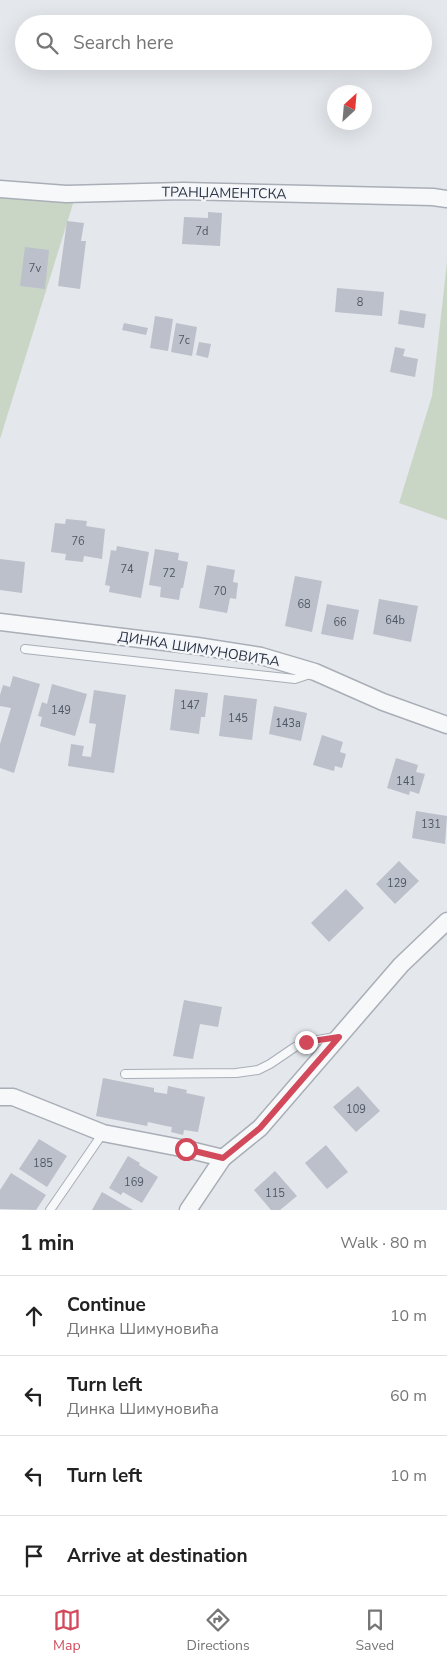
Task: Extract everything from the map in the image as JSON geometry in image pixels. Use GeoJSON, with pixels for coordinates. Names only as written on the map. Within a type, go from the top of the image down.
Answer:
{"type":"FeatureCollection","features":[{"type":"Feature","properties":{"kind":"street","name":"ТРАНЏАМЕНТСКА"},"geometry":{"type":"LineString","coordinates":[[0,189],[66,194],[183,191],[432,197],[447,200]]}},
{"type":"Feature","properties":{"kind":"street","name":"ДИНКА ШИМУНОВИЋА"},"geometry":{"type":"LineString","coordinates":[[0,622],[197,646],[261,656],[315,672],[383,702],[447,726]]}},
{"type":"Feature","properties":{"kind":"street"},"geometry":{"type":"LineString","coordinates":[[188,1210],[223,1158],[260,1128],[401,965],[447,921]]}},
{"type":"Feature","properties":{"kind":"street"},"geometry":{"type":"LineString","coordinates":[[0,1097],[13,1097],[103,1133],[223,1158]]}},
{"type":"Feature","properties":{"kind":"lane"},"geometry":{"type":"LineString","coordinates":[[25,648],[295,679],[315,672]]}},
{"type":"Feature","properties":{"kind":"lane"},"geometry":{"type":"LineString","coordinates":[[125,1074],[236,1073],[258,1070],[294,1047],[306,1042],[339,1037]]}},
{"type":"Feature","properties":{"kind":"lane"},"geometry":{"type":"LineString","coordinates":[[50,1210],[103,1133]]}},
{"type":"Feature","properties":{"kind":"green space"},"geometry":{"type":"Polygon","coordinates":[[[0,189],[76,194],[0,439],[0,189]]]}},
{"type":"Feature","properties":{"kind":"green space"},"geometry":{"type":"Polygon","coordinates":[[[447,262],[447,520],[399,503],[432,396],[447,262]]]}},
{"type":"Feature","properties":{"kind":"building"},"geometry":{"type":"Polygon","coordinates":[[[208,212],[222,213],[220,246],[182,244],[184,217],[208,218],[208,212]]]}},
{"type":"Feature","properties":{"kind":"building"},"geometry":{"type":"Polygon","coordinates":[[[67,221],[84,223],[81,241],[86,241],[80,289],[58,286],[67,221]]]}},
{"type":"Feature","properties":{"kind":"building"},"geometry":{"type":"Polygon","coordinates":[[[25,247],[49,250],[45,289],[20,286],[25,247]]]}},
{"type":"Feature","properties":{"kind":"building"},"geometry":{"type":"Polygon","coordinates":[[[337,288],[384,292],[382,316],[335,312],[337,288]]]}},
{"type":"Feature","properties":{"kind":"building"},"geometry":{"type":"Polygon","coordinates":[[[400,310],[426,314],[424,328],[398,324],[400,310]]]}},
{"type":"Feature","properties":{"kind":"building"},"geometry":{"type":"Polygon","coordinates":[[[155,316],[173,319],[168,351],[150,348],[155,316]]]}},
{"type":"Feature","properties":{"kind":"building"},"geometry":{"type":"Polygon","coordinates":[[[124,323],[148,328],[146,335],[122,330],[124,323]]]}},
{"type":"Feature","properties":{"kind":"building"},"geometry":{"type":"Polygon","coordinates":[[[176,323],[197,327],[192,356],[171,352],[176,323]]]}},
{"type":"Feature","properties":{"kind":"building"},"geometry":{"type":"Polygon","coordinates":[[[199,342],[211,344],[208,358],[196,355],[199,342]]]}},
{"type":"Feature","properties":{"kind":"building"},"geometry":{"type":"Polygon","coordinates":[[[395,347],[405,349],[403,356],[418,359],[415,377],[390,372],[395,347]]]}},
{"type":"Feature","properties":{"kind":"building"},"geometry":{"type":"Polygon","coordinates":[[[66,519],[87,521],[86,526],[105,529],[102,559],[84,556],[83,562],[65,560],[66,554],[51,552],[55,523],[65,524],[66,519]]]}},
{"type":"Feature","properties":{"kind":"building"},"geometry":{"type":"Polygon","coordinates":[[[117,546],[149,552],[141,598],[109,592],[110,586],[105,585],[111,550],[116,551],[117,546]]]}},
{"type":"Feature","properties":{"kind":"building"},"geometry":{"type":"Polygon","coordinates":[[[155,549],[179,553],[178,560],[188,562],[179,600],[160,597],[161,587],[149,585],[155,549]]]}},
{"type":"Feature","properties":{"kind":"building"},"geometry":{"type":"Polygon","coordinates":[[[0,559],[25,562],[22,593],[0,590],[0,559]]]}},
{"type":"Feature","properties":{"kind":"building"},"geometry":{"type":"Polygon","coordinates":[[[207,565],[235,570],[233,582],[238,583],[236,599],[230,598],[227,613],[199,608],[207,565]]]}},
{"type":"Feature","properties":{"kind":"building"},"geometry":{"type":"Polygon","coordinates":[[[295,576],[322,581],[312,632],[285,626],[295,576]]]}},
{"type":"Feature","properties":{"kind":"building"},"geometry":{"type":"Polygon","coordinates":[[[379,599],[418,606],[411,642],[373,634],[379,599]]]}},
{"type":"Feature","properties":{"kind":"building"},"geometry":{"type":"Polygon","coordinates":[[[327,604],[359,610],[353,640],[321,634],[327,604]]]}},
{"type":"Feature","properties":{"kind":"building"},"geometry":{"type":"Polygon","coordinates":[[[13,676],[40,684],[14,773],[0,768],[0,744],[11,708],[0,706],[0,695],[3,685],[10,687],[13,676]]]}},
{"type":"Feature","properties":{"kind":"building"},"geometry":{"type":"Polygon","coordinates":[[[52,684],[87,694],[75,736],[40,726],[42,717],[38,716],[42,702],[47,704],[52,684]]]}},
{"type":"Feature","properties":{"kind":"building"},"geometry":{"type":"Polygon","coordinates":[[[175,689],[208,693],[205,717],[201,717],[199,734],[170,730],[175,689]]]}},
{"type":"Feature","properties":{"kind":"building"},"geometry":{"type":"Polygon","coordinates":[[[94,690],[126,695],[114,773],[68,766],[71,744],[84,746],[82,756],[91,757],[96,724],[89,723],[94,690]]]}},
{"type":"Feature","properties":{"kind":"building"},"geometry":{"type":"Polygon","coordinates":[[[224,695],[257,699],[252,740],[219,736],[224,695]]]}},
{"type":"Feature","properties":{"kind":"building"},"geometry":{"type":"Polygon","coordinates":[[[274,706],[307,713],[301,741],[269,734],[274,706]]]}},
{"type":"Feature","properties":{"kind":"building"},"geometry":{"type":"Polygon","coordinates":[[[322,735],[343,742],[340,752],[346,754],[342,768],[335,766],[334,771],[313,765],[322,735]]]}},
{"type":"Feature","properties":{"kind":"building"},"geometry":{"type":"Polygon","coordinates":[[[396,758],[418,765],[416,772],[425,774],[419,794],[410,791],[409,795],[387,788],[396,758]]]}},
{"type":"Feature","properties":{"kind":"building"},"geometry":{"type":"Polygon","coordinates":[[[416,811],[447,816],[445,844],[412,838],[416,811]]]}},
{"type":"Feature","properties":{"kind":"building"},"geometry":{"type":"Polygon","coordinates":[[[399,861],[419,881],[395,904],[376,884],[399,861]]]}},
{"type":"Feature","properties":{"kind":"building"},"geometry":{"type":"Polygon","coordinates":[[[346,889],[364,908],[329,942],[311,923],[346,889]]]}},
{"type":"Feature","properties":{"kind":"building"},"geometry":{"type":"Polygon","coordinates":[[[184,1000],[222,1007],[218,1027],[200,1024],[193,1059],[173,1056],[184,1000]]]}},
{"type":"Feature","properties":{"kind":"building"},"geometry":{"type":"Polygon","coordinates":[[[103,1078],[154,1088],[154,1092],[167,1094],[168,1086],[187,1090],[186,1093],[205,1097],[198,1132],[184,1130],[183,1135],[171,1132],[172,1127],[148,1122],[147,1126],[96,1116],[103,1078]]]}},
{"type":"Feature","properties":{"kind":"building"},"geometry":{"type":"Polygon","coordinates":[[[358,1086],[380,1111],[356,1132],[333,1107],[358,1086]]]}},
{"type":"Feature","properties":{"kind":"building"},"geometry":{"type":"Polygon","coordinates":[[[39,1139],[67,1156],[47,1187],[19,1169],[39,1139]]]}},
{"type":"Feature","properties":{"kind":"building"},"geometry":{"type":"Polygon","coordinates":[[[326,1145],[348,1172],[327,1189],[305,1163],[326,1145]]]}},
{"type":"Feature","properties":{"kind":"building"},"geometry":{"type":"Polygon","coordinates":[[[128,1156],[158,1177],[142,1203],[123,1192],[121,1195],[109,1188],[128,1156]]]}},
{"type":"Feature","properties":{"kind":"building"},"geometry":{"type":"Polygon","coordinates":[[[275,1171],[297,1196],[280,1210],[271,1210],[254,1190],[275,1171]]]}},
{"type":"Feature","properties":{"kind":"building"},"geometry":{"type":"Polygon","coordinates":[[[11,1173],[46,1195],[36,1210],[0,1209],[0,1190],[11,1173]]]}},
{"type":"Feature","properties":{"kind":"building"},"geometry":{"type":"Polygon","coordinates":[[[102,1192],[133,1210],[92,1210],[102,1192]]]}},
{"type":"Feature","properties":{"kind":"route"},"geometry":{"type":"LineString","coordinates":[[186,1149],[223,1158],[260,1128],[339,1037],[306,1042]]}}]}
